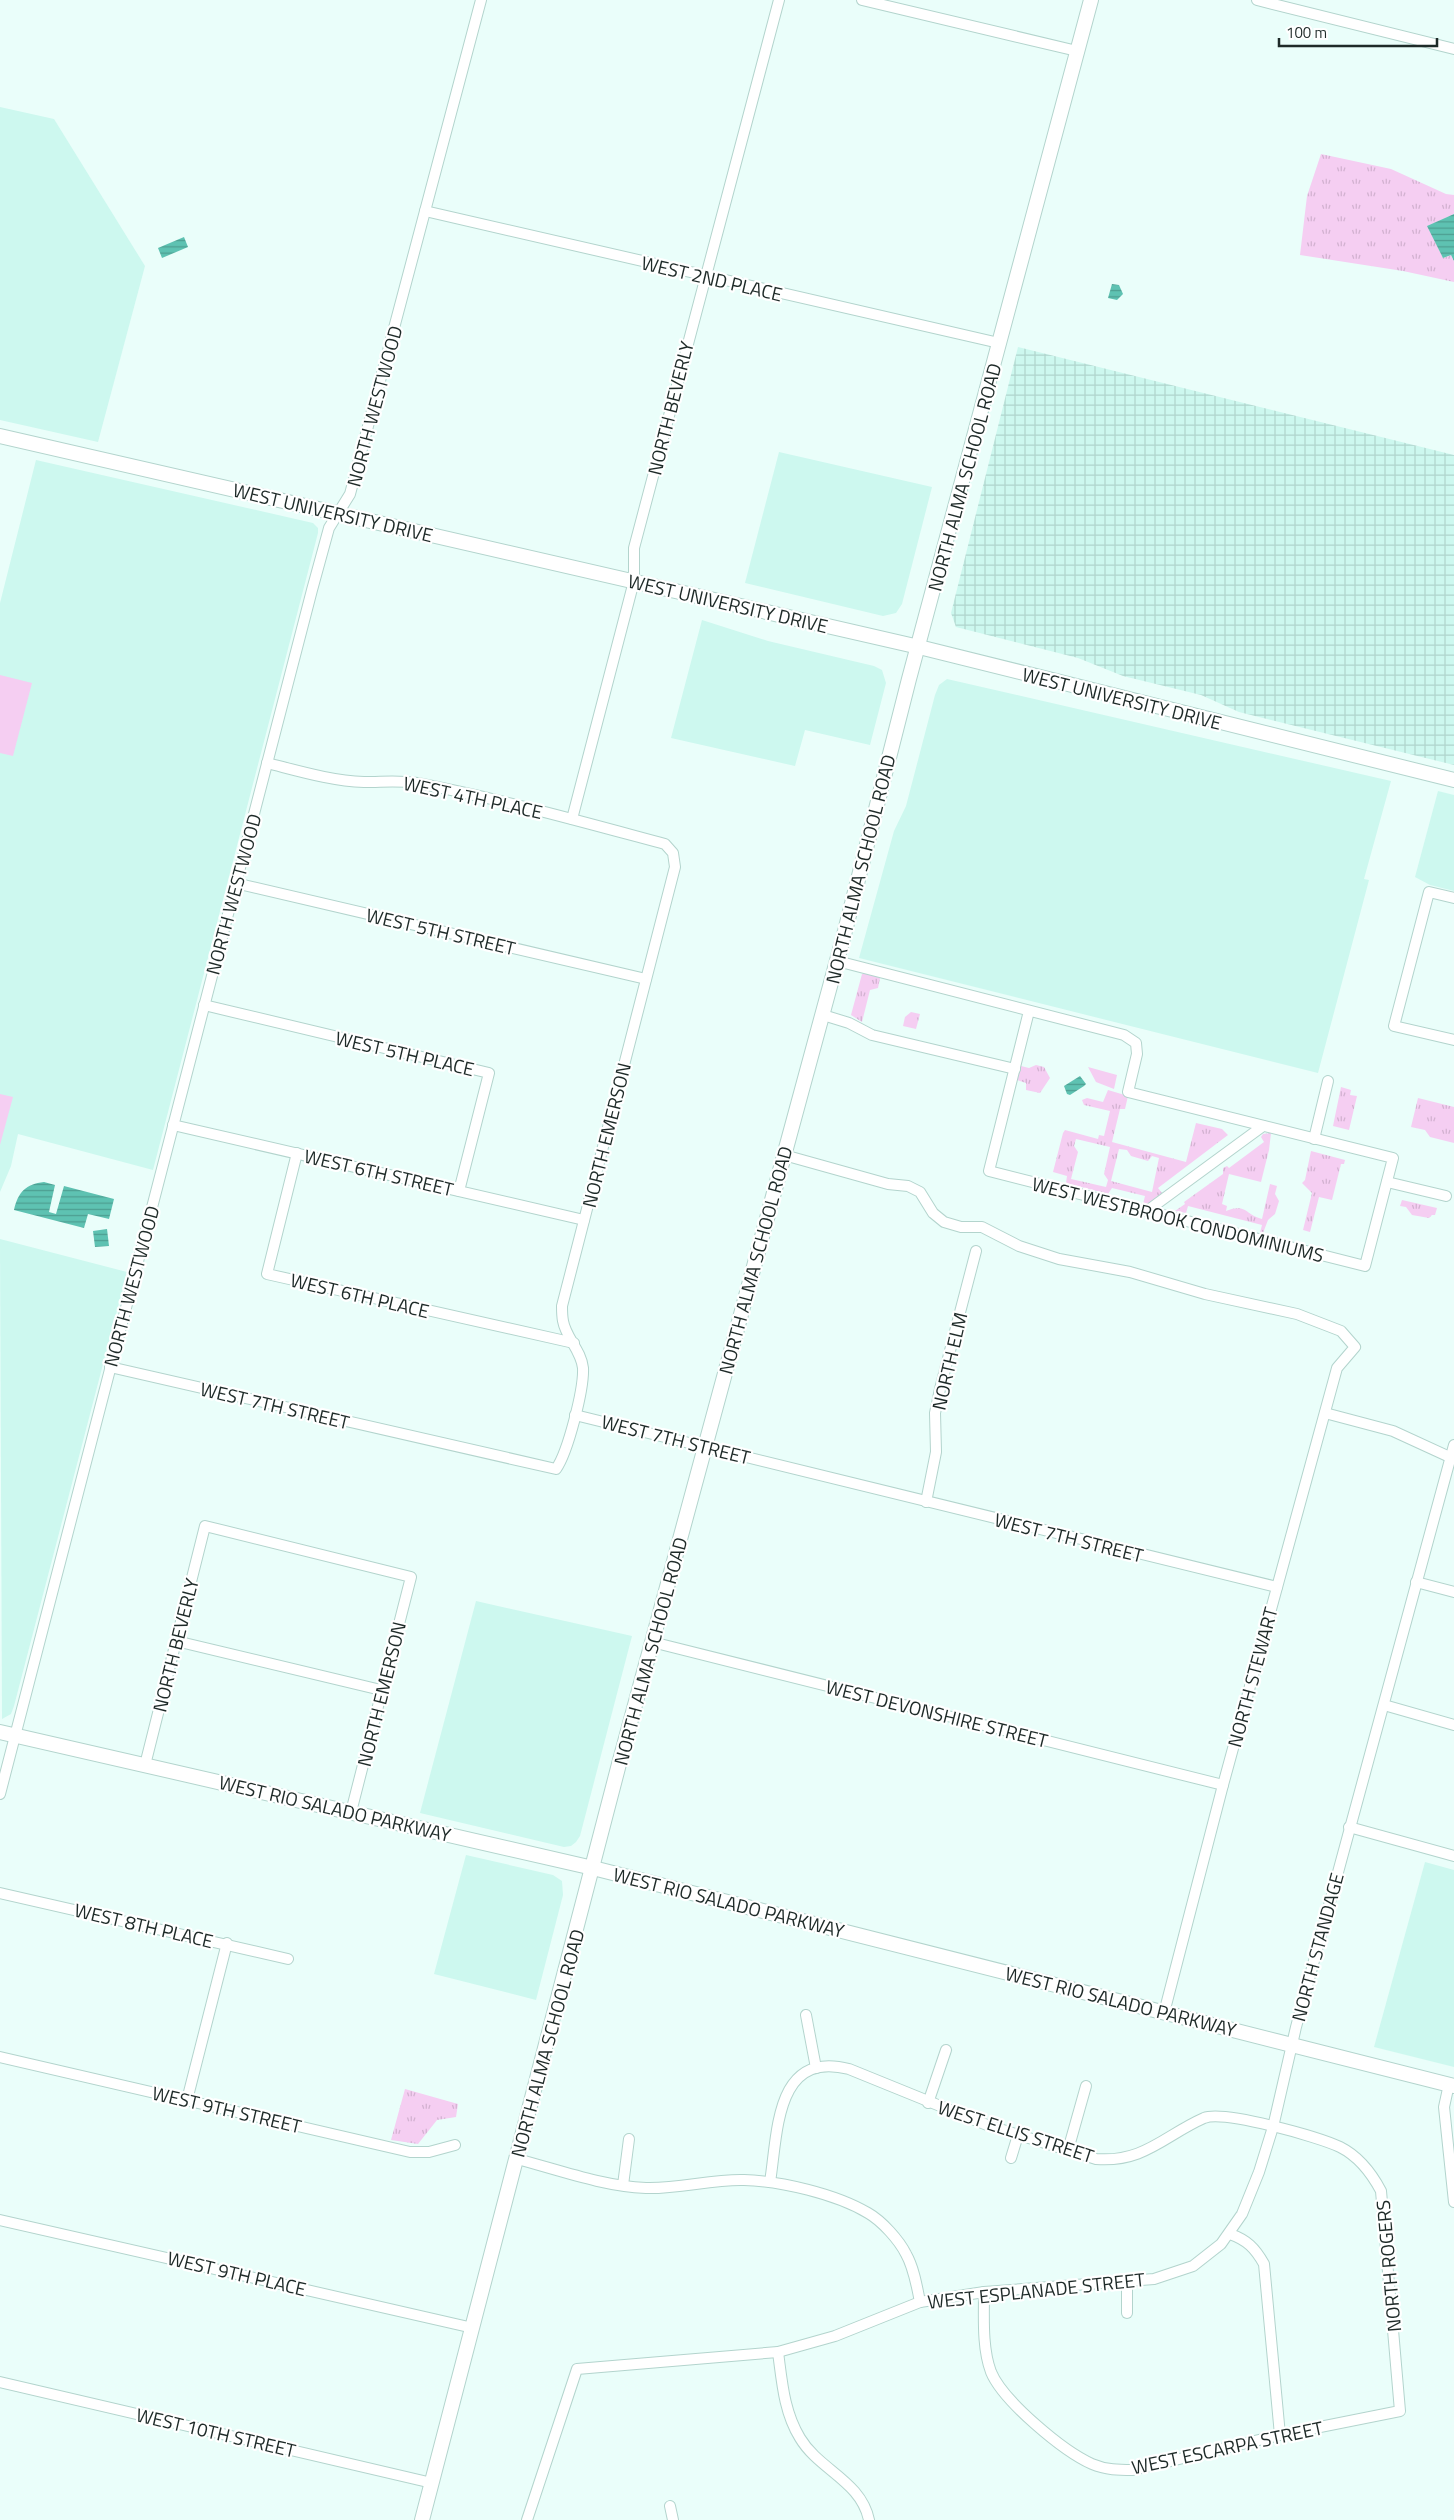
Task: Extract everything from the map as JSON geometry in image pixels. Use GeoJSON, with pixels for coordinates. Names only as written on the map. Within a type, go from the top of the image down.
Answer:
{"type":"FeatureCollection","features":[{"type":"Feature","properties":{"kind":"main road","name":"NORTH ALMA SCHOOL ROAD"},"geometry":{"type":"LineString","coordinates":[[422,2520],[704,1446],[837,961],[918,647],[1091,0]]}},
{"type":"Feature","properties":{"kind":"main road","name":"WEST UNIVERSITY DRIVE"},"geometry":{"type":"LineString","coordinates":[[0,436],[918,647],[1454,780]]}},
{"type":"Feature","properties":{"kind":"main road","name":"WEST RIO SALADO PARKWAY"},"geometry":{"type":"LineString","coordinates":[[0,1732],[592,1868],[1164,2013],[1291,2043],[1451,2085]]}},
{"type":"Feature","properties":{"kind":"street","name":"NORTH WESTWOOD"},"geometry":{"type":"LineString","coordinates":[[0,1794],[235,883],[328,531],[350,496],[481,0]]}},
{"type":"Feature","properties":{"kind":"street","name":"NORTH BEVERLY"},"geometry":{"type":"LineString","coordinates":[[572,819],[634,581],[634,548],[704,276],[779,0]]}},
{"type":"Feature","properties":{"kind":"street"},"geometry":{"type":"LineString","coordinates":[[862,0],[1077,51]]}},
{"type":"Feature","properties":{"kind":"street"},"geometry":{"type":"LineString","coordinates":[[1257,0],[1454,49]]}},
{"type":"Feature","properties":{"kind":"street","name":"WEST 2ND PLACE"},"geometry":{"type":"LineString","coordinates":[[425,211],[999,343]]}},
{"type":"Feature","properties":{"kind":"street","name":"WEST 4TH PLACE"},"geometry":{"type":"LineString","coordinates":[[267,763],[340,780],[365,782],[389,780],[417,783],[572,819],[665,844],[673,852]]}},
{"type":"Feature","properties":{"kind":"street","name":"NORTH EMERSON"},"geometry":{"type":"LineString","coordinates":[[575,1414],[581,1389],[582,1368],[574,1343],[563,1323],[562,1306],[675,867],[673,852]]}},
{"type":"Feature","properties":{"kind":"street","name":"WEST 5TH STREET"},"geometry":{"type":"LineString","coordinates":[[235,883],[646,979]]}},
{"type":"Feature","properties":{"kind":"street"},"geometry":{"type":"LineString","coordinates":[[1454,898],[1428,892],[1394,1026],[1454,1040]]}},
{"type":"Feature","properties":{"kind":"street"},"geometry":{"type":"LineString","coordinates":[[837,961],[1124,1035],[1136,1043],[1137,1054],[1128,1092],[1393,1158],[1387,1182],[1446,1196]]}},
{"type":"Feature","properties":{"kind":"street","name":"WEST 5TH PLACE"},"geometry":{"type":"LineString","coordinates":[[204,1005],[488,1073],[459,1191]]}},
{"type":"Feature","properties":{"kind":"street"},"geometry":{"type":"LineString","coordinates":[[822,1015],[848,1023],[872,1035],[1015,1070],[1029,1011]]}},
{"type":"Feature","properties":{"kind":"street","name":"WEST WESTBROOK CONDOMINIUMS"},"geometry":{"type":"LineString","coordinates":[[1015,1070],[990,1172],[1366,1266],[1387,1182]]}},
{"type":"Feature","properties":{"kind":"street"},"geometry":{"type":"LineString","coordinates":[[1314,1139],[1328,1081]]}},
{"type":"Feature","properties":{"kind":"street","name":"WEST 6TH STREET"},"geometry":{"type":"LineString","coordinates":[[173,1125],[584,1220]]}},
{"type":"Feature","properties":{"kind":"street"},"geometry":{"type":"LineString","coordinates":[[1147,1211],[1263,1126]]}},
{"type":"Feature","properties":{"kind":"street","name":"WEST 6TH PLACE"},"geometry":{"type":"LineString","coordinates":[[297,1153],[267,1274],[574,1343]]}},
{"type":"Feature","properties":{"kind":"street","name":"NORTH STEWART"},"geometry":{"type":"LineString","coordinates":[[784,1155],[888,1184],[908,1186],[920,1192],[933,1213],[944,1222],[961,1227],[982,1227],[1019,1246],[1059,1259],[1130,1272],[1205,1294],[1297,1314],[1341,1331],[1355,1347],[1337,1368],[1223,1785],[1164,2013]]}},
{"type":"Feature","properties":{"kind":"street","name":"NORTH ELM"},"geometry":{"type":"LineString","coordinates":[[926,1502],[936,1452],[936,1413],[939,1397],[976,1251]]}},
{"type":"Feature","properties":{"kind":"street","name":"WEST 7TH STREET"},"geometry":{"type":"LineString","coordinates":[[110,1367],[556,1469],[563,1459],[575,1414],[1277,1587]]}},
{"type":"Feature","properties":{"kind":"street"},"geometry":{"type":"LineString","coordinates":[[1326,1412],[1393,1431],[1452,1458]]}},
{"type":"Feature","properties":{"kind":"street","name":"NORTH STANDAGE"},"geometry":{"type":"LineString","coordinates":[[1230,2234],[1251,2194],[1273,2127],[1291,2043],[1454,1445]]}},
{"type":"Feature","properties":{"kind":"street","name":"NORTH BEVERLY"},"geometry":{"type":"LineString","coordinates":[[145,1765],[204,1526],[411,1577]]}},
{"type":"Feature","properties":{"kind":"street","name":"NORTH EMERSON"},"geometry":{"type":"LineString","coordinates":[[351,1812],[411,1577]]}},
{"type":"Feature","properties":{"kind":"street"},"geometry":{"type":"LineString","coordinates":[[1416,1582],[1454,1592]]}},
{"type":"Feature","properties":{"kind":"street"},"geometry":{"type":"LineString","coordinates":[[176,1641],[381,1690]]}},
{"type":"Feature","properties":{"kind":"street","name":"WEST DEVONSHIRE STREET"},"geometry":{"type":"LineString","coordinates":[[652,1642],[1223,1785]]}},
{"type":"Feature","properties":{"kind":"street"},"geometry":{"type":"LineString","coordinates":[[1384,1706],[1454,1725]]}},
{"type":"Feature","properties":{"kind":"street"},"geometry":{"type":"LineString","coordinates":[[1349,1827],[1454,1856]]}},
{"type":"Feature","properties":{"kind":"street","name":"WEST 8TH PLACE"},"geometry":{"type":"LineString","coordinates":[[0,1892],[288,1959]]}},
{"type":"Feature","properties":{"kind":"street"},"geometry":{"type":"LineString","coordinates":[[187,2100],[227,1944]]}},
{"type":"Feature","properties":{"kind":"street"},"geometry":{"type":"LineString","coordinates":[[806,2015],[816,2068]]}},
{"type":"Feature","properties":{"kind":"street","name":"WEST ELLIS STREET"},"geometry":{"type":"LineString","coordinates":[[928,2102],[946,2050]]}},
{"type":"Feature","properties":{"kind":"street","name":"WEST 9TH STREET"},"geometry":{"type":"LineString","coordinates":[[0,2057],[410,2152],[430,2152],[455,2145]]}},
{"type":"Feature","properties":{"kind":"street","name":"WEST ELLIS STREET"},"geometry":{"type":"LineString","coordinates":[[770,2182],[785,2095],[794,2081],[804,2073],[830,2064],[849,2069],[928,2102],[1018,2135],[1096,2158],[1113,2160],[1146,2152],[1206,2117],[1225,2116],[1273,2127]]}},
{"type":"Feature","properties":{"kind":"street"},"geometry":{"type":"LineString","coordinates":[[1451,2085],[1444,2107],[1454,2202]]}},
{"type":"Feature","properties":{"kind":"street"},"geometry":{"type":"LineString","coordinates":[[1068,2150],[1086,2086]]}},
{"type":"Feature","properties":{"kind":"street","name":"NORTH ROGERS"},"geometry":{"type":"LineString","coordinates":[[1273,2127],[1342,2148],[1372,2175],[1381,2191],[1400,2411]]}},
{"type":"Feature","properties":{"kind":"street"},"geometry":{"type":"LineString","coordinates":[[1011,2158],[1018,2135]]}},
{"type":"Feature","properties":{"kind":"street"},"geometry":{"type":"LineString","coordinates":[[623,2185],[629,2140]]}},
{"type":"Feature","properties":{"kind":"street"},"geometry":{"type":"LineString","coordinates":[[517,2159],[623,2185],[648,2188],[717,2180],[770,2182],[842,2201],[869,2213],[891,2234],[907,2255],[920,2302]]}},
{"type":"Feature","properties":{"kind":"street","name":"WEST 9TH PLACE"},"geometry":{"type":"LineString","coordinates":[[0,2220],[473,2328]]}},
{"type":"Feature","properties":{"kind":"street"},"geometry":{"type":"LineString","coordinates":[[1230,2234],[1244,2239],[1256,2249],[1264,2264],[1280,2435]]}},
{"type":"Feature","properties":{"kind":"street","name":"WEST ESPLANADE STREET"},"geometry":{"type":"LineString","coordinates":[[527,2520],[577,2369],[778,2352],[835,2336],[920,2302],[984,2292],[1154,2279],[1193,2266],[1221,2244],[1230,2234]]}},
{"type":"Feature","properties":{"kind":"street"},"geometry":{"type":"LineString","coordinates":[[1127,2282],[1127,2313]]}},
{"type":"Feature","properties":{"kind":"street","name":"WEST ESCARPA STREET"},"geometry":{"type":"LineString","coordinates":[[984,2292],[987,2353],[991,2372],[1002,2390],[1012,2403],[1057,2441],[1092,2464],[1111,2470],[1133,2470],[1280,2435],[1400,2411]]}},
{"type":"Feature","properties":{"kind":"street"},"geometry":{"type":"LineString","coordinates":[[778,2352],[783,2394],[789,2416],[800,2439],[815,2457],[846,2482],[858,2496],[869,2520]]}},
{"type":"Feature","properties":{"kind":"street","name":"WEST 10TH STREET"},"geometry":{"type":"LineString","coordinates":[[0,2382],[432,2483]]}},
{"type":"Feature","properties":{"kind":"street"},"geometry":{"type":"LineString","coordinates":[[670,2506],[673,2520]]}},
{"type":"Feature","properties":{"kind":"shaded area"},"geometry":{"type":"Polygon","coordinates":[[[0,107],[54,119],[145,266],[98,442],[0,420],[0,107]]]}},
{"type":"Feature","properties":{"kind":"shaded area"},"geometry":{"type":"Polygon","coordinates":[[[1454,214],[1454,261],[1451,255],[1443,258],[1427,226],[1454,214]]]}},
{"type":"Feature","properties":{"kind":"shaded area"},"geometry":{"type":"Polygon","coordinates":[[[184,237],[188,247],[162,258],[158,248],[184,237]]]}},
{"type":"Feature","properties":{"kind":"shaded area"},"geometry":{"type":"Polygon","coordinates":[[[1112,284],[1119,285],[1123,294],[1117,300],[1108,298],[1112,284]]]}},
{"type":"Feature","properties":{"kind":"shaded area"},"geometry":{"type":"Polygon","coordinates":[[[1018,347],[1454,455],[1454,765],[1239,712],[1201,695],[1123,676],[1078,658],[956,627],[951,613],[1018,347]]]}},
{"type":"Feature","properties":{"kind":"shaded area"},"geometry":{"type":"Polygon","coordinates":[[[779,452],[932,487],[902,604],[896,613],[883,616],[745,583],[779,452]]]}},
{"type":"Feature","properties":{"kind":"shaded area"},"geometry":{"type":"Polygon","coordinates":[[[36,460],[313,523],[318,528],[318,533],[153,1170],[18,1134],[11,1166],[0,1192],[0,603],[36,460]]]}},
{"type":"Feature","properties":{"kind":"shaded area"},"geometry":{"type":"Polygon","coordinates":[[[702,620],[768,641],[874,666],[882,670],[886,683],[870,745],[805,730],[795,766],[671,738],[702,620]]]}},
{"type":"Feature","properties":{"kind":"shaded area"},"geometry":{"type":"Polygon","coordinates":[[[947,679],[1391,781],[1364,879],[1369,880],[1318,1073],[859,958],[894,831],[906,806],[935,695],[939,685],[947,679]]]}},
{"type":"Feature","properties":{"kind":"shaded area"},"geometry":{"type":"Polygon","coordinates":[[[1438,791],[1454,795],[1454,891],[1430,885],[1415,877],[1438,791]]]}},
{"type":"Feature","properties":{"kind":"shaded area"},"geometry":{"type":"Polygon","coordinates":[[[1080,1076],[1086,1084],[1070,1095],[1067,1094],[1064,1086],[1080,1076]]]}},
{"type":"Feature","properties":{"kind":"shaded area"},"geometry":{"type":"Polygon","coordinates":[[[44,1182],[55,1185],[49,1212],[56,1214],[64,1186],[114,1199],[109,1219],[88,1214],[84,1228],[14,1210],[18,1198],[24,1190],[32,1185],[44,1182]]]}},
{"type":"Feature","properties":{"kind":"shaded area"},"geometry":{"type":"Polygon","coordinates":[[[107,1229],[109,1246],[95,1247],[93,1231],[107,1229]]]}},
{"type":"Feature","properties":{"kind":"shaded area"},"geometry":{"type":"Polygon","coordinates":[[[0,1239],[127,1272],[14,1706],[11,1714],[2,1719],[0,1239]]]}},
{"type":"Feature","properties":{"kind":"shaded area"},"geometry":{"type":"Polygon","coordinates":[[[476,1601],[632,1636],[580,1836],[571,1846],[564,1847],[420,1813],[476,1601]]]}},
{"type":"Feature","properties":{"kind":"shaded area"},"geometry":{"type":"Polygon","coordinates":[[[466,1855],[553,1875],[562,1881],[563,1895],[536,2000],[434,1974],[466,1855]]]}},
{"type":"Feature","properties":{"kind":"shaded area"},"geometry":{"type":"Polygon","coordinates":[[[1425,1862],[1454,1870],[1454,2067],[1374,2047],[1425,1862]]]}},
{"type":"Feature","properties":{"kind":"green space"},"geometry":{"type":"Polygon","coordinates":[[[1321,154],[1391,169],[1446,194],[1454,195],[1454,214],[1428,226],[1443,258],[1451,255],[1454,261],[1454,282],[1403,271],[1300,255],[1307,196],[1321,154]]]}},
{"type":"Feature","properties":{"kind":"green space"},"geometry":{"type":"Polygon","coordinates":[[[0,675],[32,683],[13,756],[0,753],[0,675]]]}},
{"type":"Feature","properties":{"kind":"green space"},"geometry":{"type":"Polygon","coordinates":[[[862,974],[869,974],[880,978],[878,988],[870,990],[862,1022],[851,1015],[862,974]]]}},
{"type":"Feature","properties":{"kind":"green space"},"geometry":{"type":"Polygon","coordinates":[[[911,1012],[920,1014],[916,1029],[903,1026],[905,1017],[911,1012]]]}},
{"type":"Feature","properties":{"kind":"green space"},"geometry":{"type":"Polygon","coordinates":[[[1036,1065],[1044,1067],[1050,1078],[1040,1093],[1026,1090],[1026,1083],[1017,1080],[1021,1066],[1029,1068],[1036,1065]]]}},
{"type":"Feature","properties":{"kind":"green space"},"geometry":{"type":"Polygon","coordinates":[[[1088,1067],[1117,1075],[1114,1089],[1096,1082],[1088,1067]]]}},
{"type":"Feature","properties":{"kind":"green space"},"geometry":{"type":"Polygon","coordinates":[[[1341,1087],[1351,1090],[1350,1095],[1357,1096],[1349,1130],[1333,1126],[1341,1087]]]}},
{"type":"Feature","properties":{"kind":"green space"},"geometry":{"type":"Polygon","coordinates":[[[1108,1090],[1128,1096],[1125,1109],[1120,1109],[1112,1142],[1186,1162],[1196,1123],[1222,1129],[1228,1135],[1158,1188],[1162,1193],[1146,1205],[1143,1204],[1145,1196],[1112,1188],[1108,1194],[1066,1183],[1067,1176],[1053,1172],[1063,1133],[1065,1130],[1098,1139],[1099,1135],[1104,1136],[1110,1111],[1084,1105],[1082,1100],[1087,1098],[1103,1102],[1108,1090]],[[1076,1139],[1074,1146],[1078,1152],[1071,1179],[1106,1187],[1108,1180],[1104,1174],[1110,1147],[1076,1139]],[[1119,1149],[1111,1181],[1152,1192],[1159,1158],[1152,1156],[1148,1161],[1131,1156],[1127,1150],[1119,1149]]]}},
{"type":"Feature","properties":{"kind":"green space"},"geometry":{"type":"Polygon","coordinates":[[[0,1094],[13,1097],[0,1145],[0,1094]]]}},
{"type":"Feature","properties":{"kind":"green space"},"geometry":{"type":"Polygon","coordinates":[[[1418,1098],[1454,1107],[1454,1143],[1430,1137],[1425,1130],[1411,1127],[1418,1098]]]}},
{"type":"Feature","properties":{"kind":"green space"},"geometry":{"type":"Polygon","coordinates":[[[1271,1133],[1261,1182],[1229,1174],[1222,1204],[1227,1206],[1226,1211],[1238,1208],[1262,1219],[1270,1184],[1277,1186],[1275,1194],[1279,1201],[1275,1214],[1268,1220],[1263,1233],[1260,1233],[1262,1225],[1188,1206],[1186,1213],[1175,1211],[1185,1204],[1184,1202],[1223,1174],[1223,1168],[1227,1166],[1229,1168],[1264,1142],[1261,1137],[1263,1134],[1271,1133]]]}},
{"type":"Feature","properties":{"kind":"green space"},"geometry":{"type":"Polygon","coordinates":[[[1311,1151],[1345,1160],[1344,1164],[1341,1164],[1332,1200],[1319,1197],[1310,1232],[1303,1230],[1312,1193],[1302,1183],[1305,1180],[1311,1151]]]}},
{"type":"Feature","properties":{"kind":"green space"},"geometry":{"type":"Polygon","coordinates":[[[1402,1200],[1437,1208],[1435,1215],[1429,1218],[1412,1215],[1406,1207],[1400,1206],[1402,1200]]]}},
{"type":"Feature","properties":{"kind":"green space"},"geometry":{"type":"Polygon","coordinates":[[[405,2089],[458,2104],[456,2117],[437,2120],[418,2144],[391,2140],[405,2089]]]}}]}
